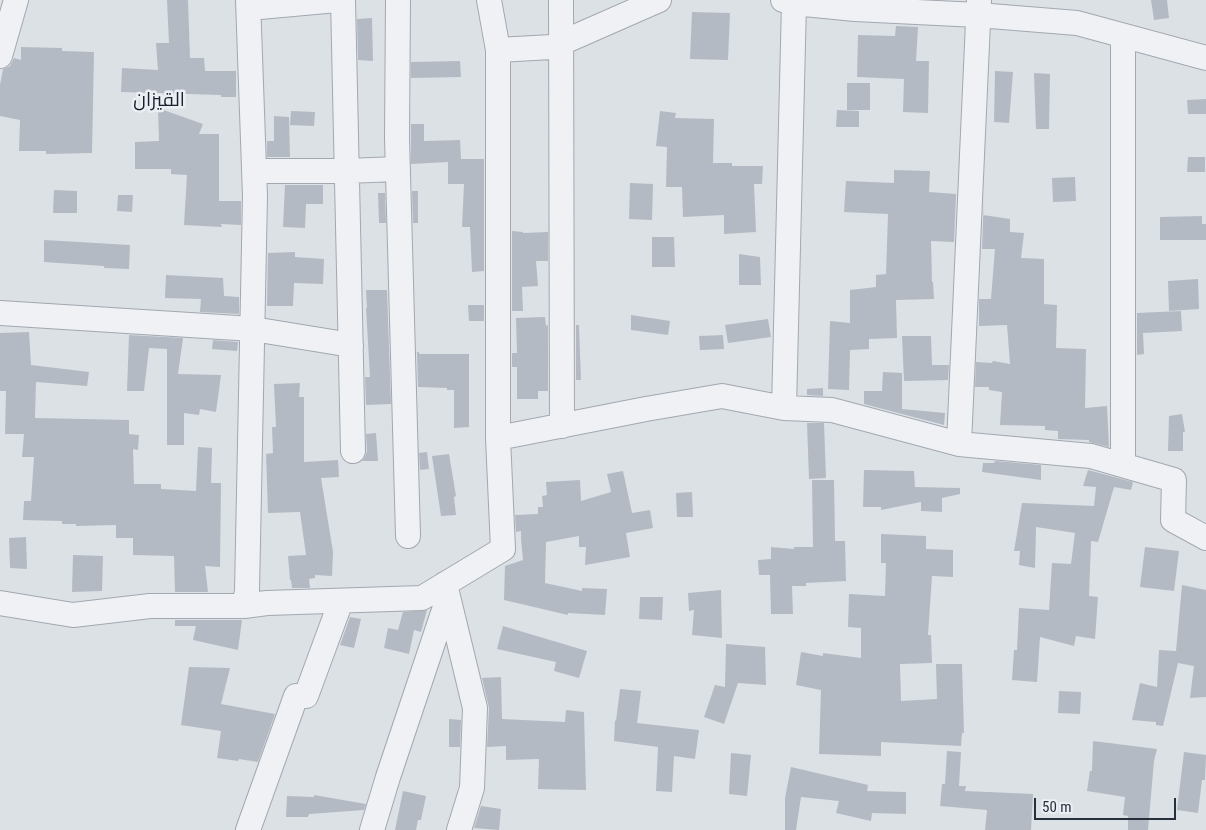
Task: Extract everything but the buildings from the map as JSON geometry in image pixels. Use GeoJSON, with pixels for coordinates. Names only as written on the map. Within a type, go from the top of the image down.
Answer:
{"type":"FeatureCollection","features":[{"type":"Feature","properties":{"kind":"street"},"geometry":{"type":"LineString","coordinates":[[0,56],[16,0]]}},
{"type":"Feature","properties":{"kind":"street"},"geometry":{"type":"LineString","coordinates":[[244,606],[247,591],[253,329],[254,170],[248,4],[336,0]]}},
{"type":"Feature","properties":{"kind":"street"},"geometry":{"type":"LineString","coordinates":[[343,0],[353,451]]}},
{"type":"Feature","properties":{"kind":"street"},"geometry":{"type":"LineString","coordinates":[[398,0],[398,169],[408,536]]}},
{"type":"Feature","properties":{"kind":"street"},"geometry":{"type":"LineString","coordinates":[[0,603],[73,615],[150,606],[244,606],[267,603],[422,598],[447,591],[503,548],[498,438],[498,50],[489,0]]}},
{"type":"Feature","properties":{"kind":"street"},"geometry":{"type":"LineString","coordinates":[[562,0],[562,426]]}},
{"type":"Feature","properties":{"kind":"street"},"geometry":{"type":"LineString","coordinates":[[498,50],[552,47],[659,0]]}},
{"type":"Feature","properties":{"kind":"street"},"geometry":{"type":"LineString","coordinates":[[784,408],[789,2],[979,8],[1077,23],[1206,58]]}},
{"type":"Feature","properties":{"kind":"street"},"geometry":{"type":"LineString","coordinates":[[959,444],[979,8]]}},
{"type":"Feature","properties":{"kind":"street"},"geometry":{"type":"LineString","coordinates":[[1123,465],[1124,36]]}},
{"type":"Feature","properties":{"kind":"street"},"geometry":{"type":"LineString","coordinates":[[254,170],[346,172],[398,169]]}},
{"type":"Feature","properties":{"kind":"street"},"geometry":{"type":"LineString","coordinates":[[0,313],[253,329],[351,345]]}},
{"type":"Feature","properties":{"kind":"street"},"geometry":{"type":"LineString","coordinates":[[498,438],[646,408],[722,396],[784,408],[832,410],[959,444],[1091,456],[1174,480],[1173,520],[1206,538]]}},
{"type":"Feature","properties":{"kind":"street"},"geometry":{"type":"LineString","coordinates":[[372,830],[447,591]]}},
{"type":"Feature","properties":{"kind":"street"},"geometry":{"type":"LineString","coordinates":[[447,591],[475,708],[472,788],[459,830]]}},
{"type":"Feature","properties":{"kind":"street"},"geometry":{"type":"LineString","coordinates":[[248,830],[296,696],[306,696],[341,600]]}},
{"type":"Feature","properties":{"kind":"district","name":"القيزان"},"geometry":{"type":"Point","coordinates":[159,101]}}]}
